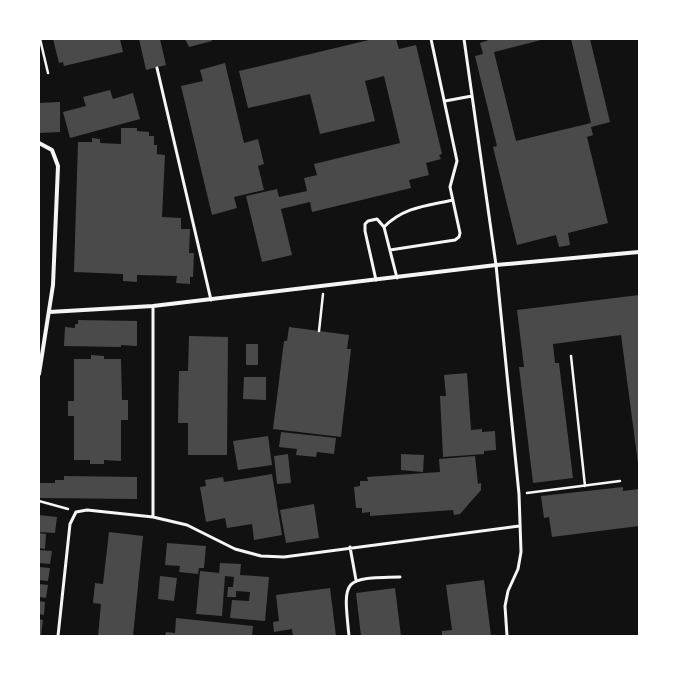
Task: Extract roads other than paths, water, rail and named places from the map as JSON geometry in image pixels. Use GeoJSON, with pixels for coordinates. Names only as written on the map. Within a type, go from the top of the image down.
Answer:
{"type":"FeatureCollection","features":[{"type":"Feature","properties":{"kind":"street"},"geometry":{"type":"LineString","coordinates":[[39,143],[52,150],[58,166],[53,285],[39,374]]}},
{"type":"Feature","properties":{"kind":"street"},"geometry":{"type":"LineString","coordinates":[[49,312],[153,306],[496,265],[639,252]]}},
{"type":"Feature","properties":{"kind":"lane"},"geometry":{"type":"LineString","coordinates":[[390,250],[455,240],[459,237],[460,233],[450,187],[457,161],[431,39]]}},
{"type":"Feature","properties":{"kind":"lane"},"geometry":{"type":"LineString","coordinates":[[464,39],[492,230],[519,494],[521,552],[518,569],[508,592],[505,606],[507,636]]}},
{"type":"Feature","properties":{"kind":"lane"},"geometry":{"type":"LineString","coordinates":[[157,68],[211,300]]}},
{"type":"Feature","properties":{"kind":"lane"},"geometry":{"type":"LineString","coordinates":[[445,101],[472,96]]}},
{"type":"Feature","properties":{"kind":"lane"},"geometry":{"type":"LineString","coordinates":[[384,227],[393,217],[403,211],[453,200]]}},
{"type":"Feature","properties":{"kind":"lane"},"geometry":{"type":"LineString","coordinates":[[376,280],[365,224],[368,221],[377,219],[384,227],[397,278]]}},
{"type":"Feature","properties":{"kind":"lane"},"geometry":{"type":"LineString","coordinates":[[153,306],[153,517]]}},
{"type":"Feature","properties":{"kind":"lane"},"geometry":{"type":"LineString","coordinates":[[58,636],[70,524],[76,512],[87,510],[153,517],[187,525],[235,549],[261,556],[284,557],[350,547],[519,526]]}},
{"type":"Feature","properties":{"kind":"lane"},"geometry":{"type":"LineString","coordinates":[[350,547],[356,580]]}},
{"type":"Feature","properties":{"kind":"lane"},"geometry":{"type":"LineString","coordinates":[[349,636],[345,601],[350,584],[356,580],[368,578],[400,577]]}}]}
